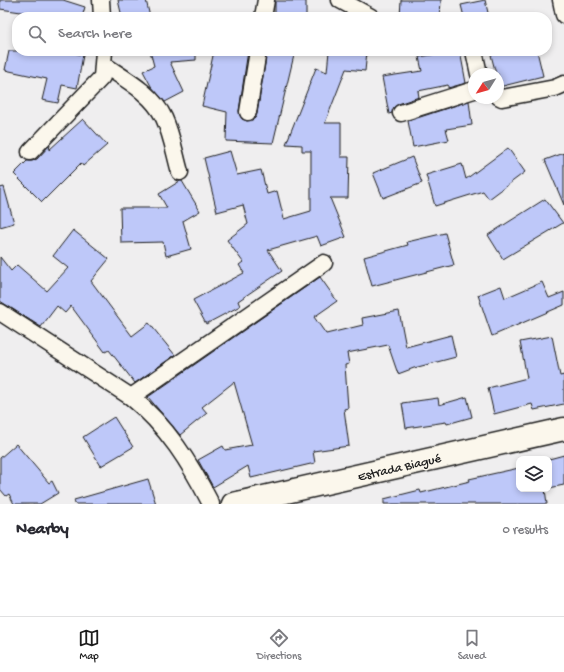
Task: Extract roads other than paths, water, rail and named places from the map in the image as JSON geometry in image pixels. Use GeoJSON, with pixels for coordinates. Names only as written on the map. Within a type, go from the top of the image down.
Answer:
{"type":"FeatureCollection","features":[{"type":"Feature","properties":{"kind":"main road","name":"Estrada Biagué"},"geometry":{"type":"LineString","coordinates":[[233,504],[564,429]]}},
{"type":"Feature","properties":{"kind":"street"},"geometry":{"type":"LineString","coordinates":[[101,0],[102,12]]}},
{"type":"Feature","properties":{"kind":"street"},"geometry":{"type":"LineString","coordinates":[[264,12],[266,0]]}},
{"type":"Feature","properties":{"kind":"street"},"geometry":{"type":"LineString","coordinates":[[340,0],[362,12]]}},
{"type":"Feature","properties":{"kind":"street"},"geometry":{"type":"LineString","coordinates":[[561,0],[564,15]]}},
{"type":"Feature","properties":{"kind":"street"},"geometry":{"type":"LineString","coordinates":[[248,112],[257,56]]}},
{"type":"Feature","properties":{"kind":"street"},"geometry":{"type":"LineString","coordinates":[[475,56],[478,68]]}},
{"type":"Feature","properties":{"kind":"street"},"geometry":{"type":"LineString","coordinates":[[30,152],[102,77],[104,58]]}},
{"type":"Feature","properties":{"kind":"street"},"geometry":{"type":"LineString","coordinates":[[104,58],[146,95],[164,118],[180,172]]}},
{"type":"Feature","properties":{"kind":"street"},"geometry":{"type":"LineString","coordinates":[[504,98],[556,88],[564,84]]}},
{"type":"Feature","properties":{"kind":"street"},"geometry":{"type":"LineString","coordinates":[[401,113],[468,92]]}},
{"type":"Feature","properties":{"kind":"street"},"geometry":{"type":"LineString","coordinates":[[131,397],[324,263]]}},
{"type":"Feature","properties":{"kind":"street"},"geometry":{"type":"LineString","coordinates":[[0,312],[131,397],[150,413],[163,428],[197,476],[211,504]]}}]}
